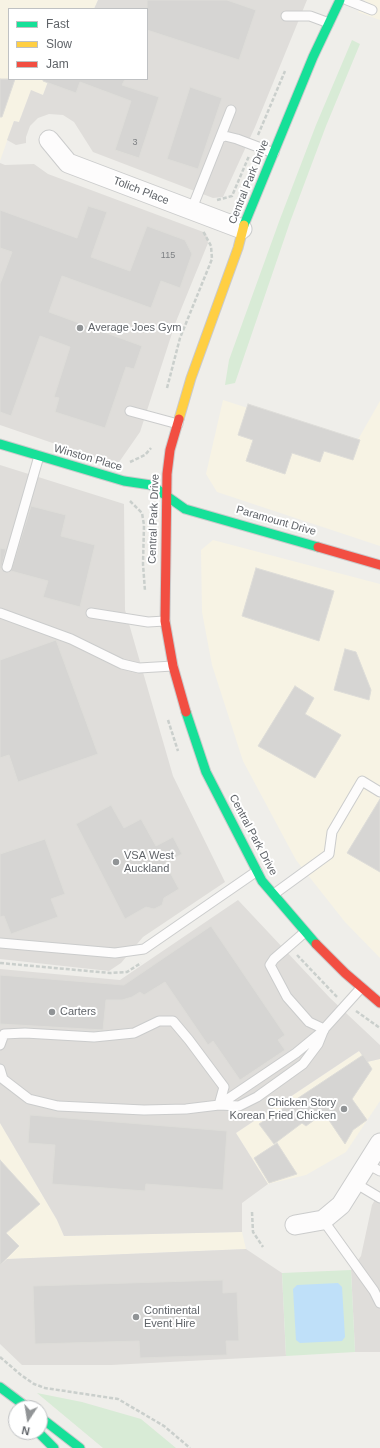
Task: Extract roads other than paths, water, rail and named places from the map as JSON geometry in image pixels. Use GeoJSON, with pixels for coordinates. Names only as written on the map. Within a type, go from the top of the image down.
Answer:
{"type":"FeatureCollection","features":[{"type":"Feature","properties":{"kind":"main road","name":"Central Park Drive"},"geometry":{"type":"LineString","coordinates":[[340,0],[242,229],[238,248],[191,378],[170,450],[167,474],[168,497],[165,569],[165,621],[173,666],[206,772],[257,871],[306,932],[345,973],[380,1003]]}},
{"type":"Feature","properties":{"kind":"main road","name":"Winston Place"},"geometry":{"type":"LineString","coordinates":[[0,444],[124,480],[151,485],[168,497]]}},
{"type":"Feature","properties":{"kind":"main road","name":"Paramount Drive"},"geometry":{"type":"LineString","coordinates":[[168,497],[185,509],[257,528],[380,565]]}},
{"type":"Feature","properties":{"kind":"main road"},"geometry":{"type":"LineString","coordinates":[[0,1387],[17,1400]]}},
{"type":"Feature","properties":{"kind":"main road"},"geometry":{"type":"LineString","coordinates":[[0,1396],[8,1404]]}},
{"type":"Feature","properties":{"kind":"main road"},"geometry":{"type":"LineString","coordinates":[[48,1423],[80,1448]]}},
{"type":"Feature","properties":{"kind":"main road"},"geometry":{"type":"LineString","coordinates":[[46,1440],[54,1448]]}},
{"type":"Feature","properties":{"kind":"street","name":"Tolich Place"},"geometry":{"type":"LineString","coordinates":[[49,140],[68,163],[191,211],[242,229]]}},
{"type":"Feature","properties":{"kind":"street"},"geometry":{"type":"LineString","coordinates":[[295,1225],[323,1220],[341,1205],[355,1183],[373,1167],[380,1143]]}},
{"type":"Feature","properties":{"kind":"lane"},"geometry":{"type":"LineString","coordinates":[[347,0],[372,10]]}},
{"type":"Feature","properties":{"kind":"lane"},"geometry":{"type":"LineString","coordinates":[[286,16],[310,16],[329,24]]}},
{"type":"Feature","properties":{"kind":"lane"},"geometry":{"type":"LineString","coordinates":[[191,211],[231,110]]}},
{"type":"Feature","properties":{"kind":"lane"},"geometry":{"type":"LineString","coordinates":[[220,138],[225,136],[274,153]]}},
{"type":"Feature","properties":{"kind":"lane"},"geometry":{"type":"LineString","coordinates":[[130,411],[178,424]]}},
{"type":"Feature","properties":{"kind":"lane"},"geometry":{"type":"LineString","coordinates":[[7,567],[39,456]]}},
{"type":"Feature","properties":{"kind":"lane"},"geometry":{"type":"LineString","coordinates":[[0,613],[71,639],[122,664],[139,668],[173,666]]}},
{"type":"Feature","properties":{"kind":"lane"},"geometry":{"type":"LineString","coordinates":[[91,613],[148,622],[165,621]]}},
{"type":"Feature","properties":{"kind":"lane"},"geometry":{"type":"LineString","coordinates":[[274,894],[328,854],[332,832],[362,781],[380,792]]}},
{"type":"Feature","properties":{"kind":"lane"},"geometry":{"type":"LineString","coordinates":[[0,943],[115,953],[144,949],[257,871]]}},
{"type":"Feature","properties":{"kind":"lane"},"geometry":{"type":"LineString","coordinates":[[306,932],[274,959],[270,965],[287,997],[309,1022],[324,1029]]}},
{"type":"Feature","properties":{"kind":"lane"},"geometry":{"type":"LineString","coordinates":[[220,1105],[296,1053],[324,1029],[361,988]]}},
{"type":"Feature","properties":{"kind":"lane"},"geometry":{"type":"LineString","coordinates":[[0,1045],[4,1034],[25,1033],[94,1037],[134,1033],[159,1021],[173,1021],[224,1087],[220,1105]]}},
{"type":"Feature","properties":{"kind":"lane"},"geometry":{"type":"LineString","coordinates":[[0,1069],[3,1079],[29,1099],[58,1106],[144,1110],[186,1109],[220,1105],[239,1106],[258,1097],[303,1064],[318,1044],[324,1029]]}},
{"type":"Feature","properties":{"kind":"lane"},"geometry":{"type":"LineString","coordinates":[[355,1183],[380,1198]]}},
{"type":"Feature","properties":{"kind":"lane"},"geometry":{"type":"LineString","coordinates":[[323,1220],[370,1285],[380,1303]]}},
{"type":"Feature","properties":{"kind":"water"},"geometry":{"type":"Polygon","coordinates":[[[338,1283],[342,1287],[345,1337],[342,1341],[300,1343],[296,1340],[293,1289],[297,1285],[338,1283]]]}},
{"type":"Feature","properties":{"kind":"place","name":"Average Joes Gym"},"geometry":{"type":"Point","coordinates":[80,328]}},
{"type":"Feature","properties":{"kind":"place","name":"VSA West Auckland"},"geometry":{"type":"Point","coordinates":[116,862]}},
{"type":"Feature","properties":{"kind":"place","name":"Carters"},"geometry":{"type":"Point","coordinates":[52,1012]}},
{"type":"Feature","properties":{"kind":"place","name":"Chicken Story Korean Fried Chicken"},"geometry":{"type":"Point","coordinates":[344,1109]}},
{"type":"Feature","properties":{"kind":"place","name":"Continental Event Hire"},"geometry":{"type":"Point","coordinates":[136,1317]}}]}
